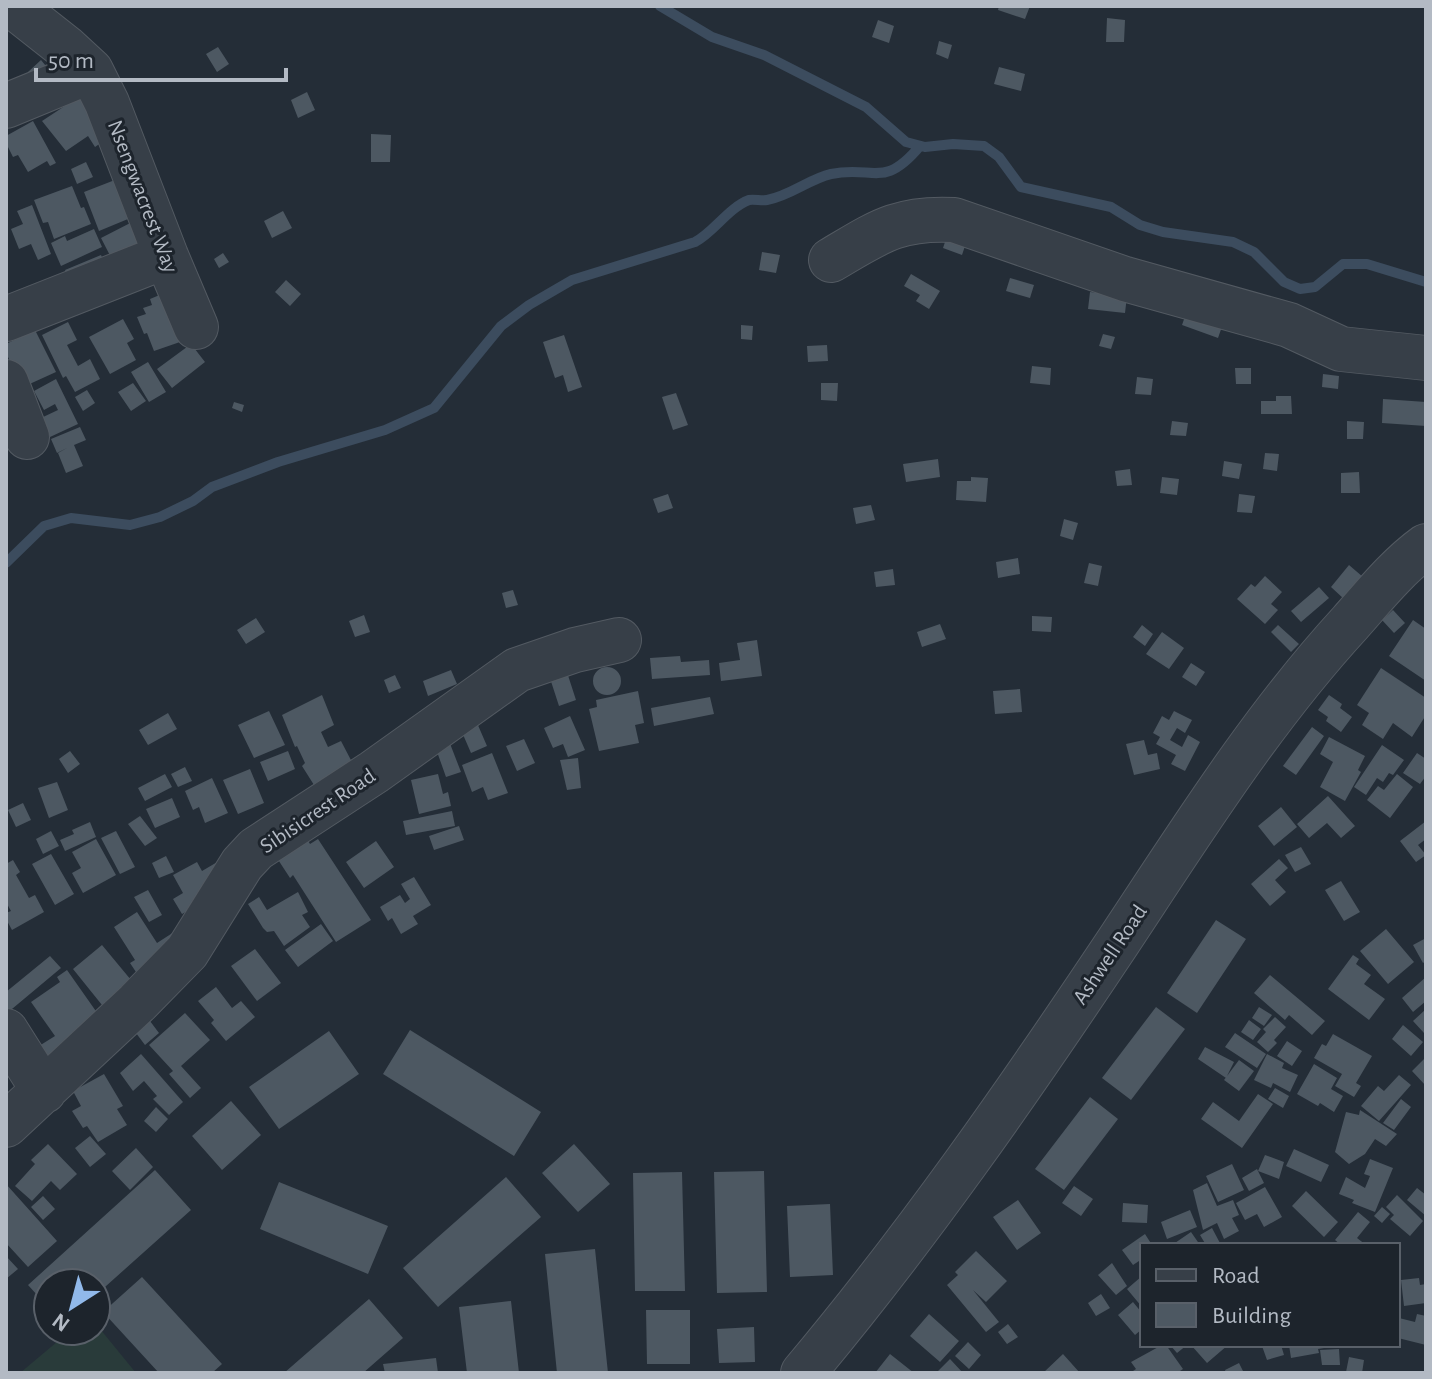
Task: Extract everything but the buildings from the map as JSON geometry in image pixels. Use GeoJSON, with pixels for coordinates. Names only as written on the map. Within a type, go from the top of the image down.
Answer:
{"type":"FeatureCollection","features":[{"type":"Feature","properties":{"kind":"street","name":"Nsengwacrest Way"},"geometry":{"type":"LineString","coordinates":[[13,6],[59,41],[91,71],[107,103],[196,327]]}},
{"type":"Feature","properties":{"kind":"street"},"geometry":{"type":"LineString","coordinates":[[6,106],[91,71]]}},
{"type":"Feature","properties":{"kind":"street"},"geometry":{"type":"LineString","coordinates":[[831,260],[898,223],[954,220],[1125,279],[1289,325],[1341,349],[1426,358]]}},
{"type":"Feature","properties":{"kind":"street"},"geometry":{"type":"LineString","coordinates":[[6,319],[166,256]]}},
{"type":"Feature","properties":{"kind":"street"},"geometry":{"type":"LineString","coordinates":[[6,382],[27,437]]}},
{"type":"Feature","properties":{"kind":"street","name":"Ashwell Road"},"geometry":{"type":"LineString","coordinates":[[803,1373],[949,1189],[1198,821],[1297,684],[1416,564]]}},
{"type":"Feature","properties":{"kind":"street","name":"Sibisicrest Road"},"geometry":{"type":"LineString","coordinates":[[6,1125],[187,952],[242,864],[256,849],[374,772],[517,670],[575,650],[619,640]]}},
{"type":"Feature","properties":{"kind":"street"},"geometry":{"type":"LineString","coordinates":[[6,1031],[44,1091]]}},
{"type":"Feature","properties":{"kind":"shaded area"},"geometry":{"type":"Polygon","coordinates":[[[112,1344],[136,1373],[20,1373],[51,1347],[112,1347],[112,1344]]]}},
{"type":"Feature","properties":{"kind":"waterway"},"geometry":{"type":"LineString","coordinates":[[660,6],[712,37],[764,55],[866,107],[906,142],[925,147],[953,144],[984,146],[999,157],[1021,187],[1111,207],[1140,225],[1163,232],[1233,242],[1254,252],[1284,282],[1300,289],[1315,287],[1343,264],[1367,264],[1426,282]]}},
{"type":"Feature","properties":{"kind":"waterway"},"geometry":{"type":"LineString","coordinates":[[6,563],[44,526],[71,518],[130,525],[160,517],[193,501],[212,487],[278,462],[385,430],[434,408],[501,326],[572,280],[695,242],[749,200],[775,198],[831,174],[887,172],[897,168],[920,146]]}}]}
